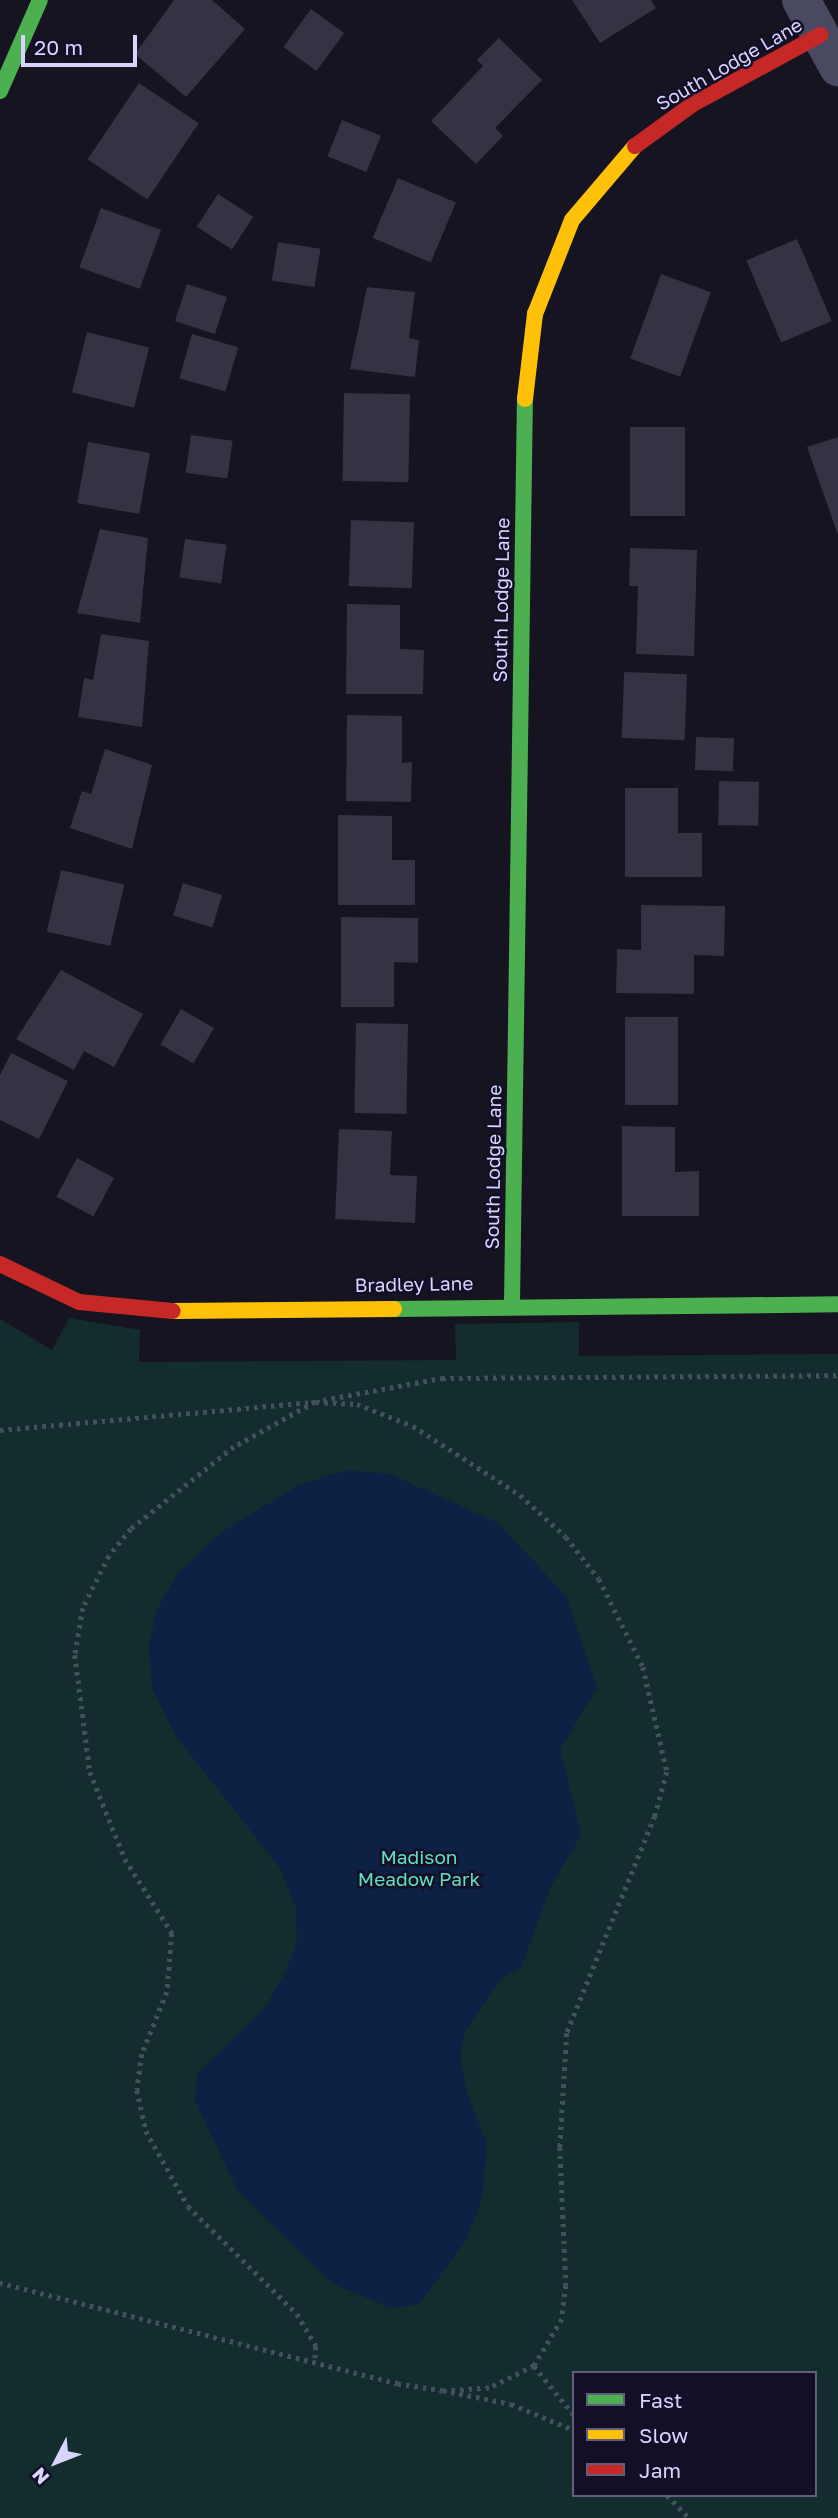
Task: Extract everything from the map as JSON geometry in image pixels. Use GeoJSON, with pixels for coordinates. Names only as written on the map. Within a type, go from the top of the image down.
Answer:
{"type":"FeatureCollection","features":[{"type":"Feature","properties":{"kind":"street"},"geometry":{"type":"LineString","coordinates":[[0,91],[40,0]]}},
{"type":"Feature","properties":{"kind":"street"},"geometry":{"type":"LineString","coordinates":[[801,0],[829,51]]}},
{"type":"Feature","properties":{"kind":"street","name":"South Lodge Lane"},"geometry":{"type":"LineString","coordinates":[[512,1303],[525,374],[535,314],[572,220],[636,145],[693,104],[829,51]]}},
{"type":"Feature","properties":{"kind":"street","name":"Bradley Lane"},"geometry":{"type":"LineString","coordinates":[[0,1264],[79,1303],[116,1308],[512,1303],[838,1304]]}},
{"type":"Feature","properties":{"kind":"path"},"geometry":{"type":"LineString","coordinates":[[0,1430],[48,1421],[316,1402],[442,1378],[838,1375]]}},
{"type":"Feature","properties":{"kind":"path"},"geometry":{"type":"LineString","coordinates":[[315,2361],[313,2340],[297,2314],[188,2206],[146,2130],[137,2090],[142,2054],[167,1992],[172,1933],[125,1859],[90,1772],[75,1655],[83,1608],[108,1556],[131,1529],[234,1447],[316,1402],[357,1404],[413,1426],[520,1495],[566,1537],[627,1629],[656,1717],[667,1772],[655,1816],[567,2033],[560,2147],[566,2286],[562,2319],[534,2366],[489,2388],[443,2391]]}},
{"type":"Feature","properties":{"kind":"path"},"geometry":{"type":"LineString","coordinates":[[0,2283],[315,2361],[511,2404],[572,2429]]}},
{"type":"Feature","properties":{"kind":"path"},"geometry":{"type":"LineString","coordinates":[[534,2366],[572,2413]]}},
{"type":"Feature","properties":{"kind":"path"},"geometry":{"type":"LineString","coordinates":[[669,2497],[690,2518]]}},
{"type":"Feature","properties":{"kind":"green space","name":"Madison Meadow Park"},"geometry":{"type":"Polygon","coordinates":[[[69,1318],[140,1330],[139,1362],[456,1360],[455,1324],[579,1322],[579,1356],[838,1354],[838,2518],[0,2518],[0,1319],[52,1350],[69,1318]]]}},
{"type":"Feature","properties":{"kind":"water"},"geometry":{"type":"Polygon","coordinates":[[[348,1470],[390,1474],[498,1523],[566,1596],[597,1688],[560,1749],[581,1835],[551,1886],[521,1968],[502,1978],[464,2033],[460,2057],[466,2090],[487,2144],[482,2200],[465,2242],[419,2304],[390,2308],[332,2283],[238,2191],[195,2101],[197,2074],[264,2009],[286,1971],[297,1941],[296,1909],[280,1868],[176,1736],[152,1688],[149,1645],[157,1610],[177,1574],[223,1531],[299,1485],[348,1470]]]}},
{"type":"Feature","properties":{"kind":"building"},"geometry":{"type":"Polygon","coordinates":[[[174,0],[212,0],[245,29],[186,97],[135,54],[174,0]]]}},
{"type":"Feature","properties":{"kind":"building"},"geometry":{"type":"Polygon","coordinates":[[[572,0],[651,0],[656,8],[600,43],[572,0]]]}},
{"type":"Feature","properties":{"kind":"building"},"geometry":{"type":"Polygon","coordinates":[[[311,9],[344,33],[317,71],[283,47],[311,9]]]}},
{"type":"Feature","properties":{"kind":"building"},"geometry":{"type":"Polygon","coordinates":[[[499,38],[542,80],[495,128],[503,136],[476,164],[431,121],[483,66],[477,60],[499,38]]]}},
{"type":"Feature","properties":{"kind":"building"},"geometry":{"type":"Polygon","coordinates":[[[139,83],[199,123],[147,200],[88,159],[139,83]]]}},
{"type":"Feature","properties":{"kind":"building"},"geometry":{"type":"Polygon","coordinates":[[[342,120],[381,136],[366,172],[327,156],[342,120]]]}},
{"type":"Feature","properties":{"kind":"building"},"geometry":{"type":"Polygon","coordinates":[[[398,178],[456,203],[431,262],[373,238],[398,178]]]}},
{"type":"Feature","properties":{"kind":"building"},"geometry":{"type":"Polygon","coordinates":[[[218,194],[253,217],[232,250],[197,227],[218,194]]]}},
{"type":"Feature","properties":{"kind":"building"},"geometry":{"type":"Polygon","coordinates":[[[101,208],[161,230],[140,289],[79,267],[101,208]]]}},
{"type":"Feature","properties":{"kind":"building"},"geometry":{"type":"Polygon","coordinates":[[[797,239],[832,321],[781,342],[746,260],[797,239]]]}},
{"type":"Feature","properties":{"kind":"building"},"geometry":{"type":"Polygon","coordinates":[[[278,242],[320,249],[314,287],[272,281],[278,242]]]}},
{"type":"Feature","properties":{"kind":"building"},"geometry":{"type":"Polygon","coordinates":[[[661,274],[711,292],[680,377],[630,359],[661,274]]]}},
{"type":"Feature","properties":{"kind":"building"},"geometry":{"type":"Polygon","coordinates":[[[187,284],[227,297],[215,334],[175,321],[187,284]]]}},
{"type":"Feature","properties":{"kind":"building"},"geometry":{"type":"Polygon","coordinates":[[[367,287],[415,292],[409,338],[419,340],[415,377],[350,369],[367,287]]]}},
{"type":"Feature","properties":{"kind":"building"},"geometry":{"type":"Polygon","coordinates":[[[87,332],[149,347],[134,408],[72,392],[87,332]]]}},
{"type":"Feature","properties":{"kind":"building"},"geometry":{"type":"Polygon","coordinates":[[[192,334],[238,347],[225,391],[179,378],[192,334]]]}},
{"type":"Feature","properties":{"kind":"building"},"geometry":{"type":"Polygon","coordinates":[[[344,393],[410,394],[408,482],[342,481],[344,393]]]}},
{"type":"Feature","properties":{"kind":"building"},"geometry":{"type":"Polygon","coordinates":[[[630,427],[685,427],[685,516],[630,516],[630,427]]]}},
{"type":"Feature","properties":{"kind":"building"},"geometry":{"type":"Polygon","coordinates":[[[191,435],[233,441],[227,478],[186,473],[191,435]]]}},
{"type":"Feature","properties":{"kind":"building"},"geometry":{"type":"Polygon","coordinates":[[[838,437],[838,535],[807,447],[838,437]]]}},
{"type":"Feature","properties":{"kind":"building"},"geometry":{"type":"Polygon","coordinates":[[[88,442],[150,453],[139,514],[77,503],[88,442]]]}},
{"type":"Feature","properties":{"kind":"building"},"geometry":{"type":"Polygon","coordinates":[[[351,520],[414,522],[412,588],[349,586],[351,520]]]}},
{"type":"Feature","properties":{"kind":"building"},"geometry":{"type":"Polygon","coordinates":[[[100,529],[148,538],[140,623],[77,613],[100,529]]]}},
{"type":"Feature","properties":{"kind":"building"},"geometry":{"type":"Polygon","coordinates":[[[185,539],[227,545],[221,583],[180,578],[185,539]]]}},
{"type":"Feature","properties":{"kind":"building"},"geometry":{"type":"Polygon","coordinates":[[[630,548],[697,550],[694,656],[636,654],[638,586],[629,586],[630,548]]]}},
{"type":"Feature","properties":{"kind":"building"},"geometry":{"type":"Polygon","coordinates":[[[347,604],[400,605],[400,649],[424,650],[423,694],[346,694],[347,604]]]}},
{"type":"Feature","properties":{"kind":"building"},"geometry":{"type":"Polygon","coordinates":[[[101,634],[149,641],[142,727],[78,717],[84,678],[93,680],[101,634]]]}},
{"type":"Feature","properties":{"kind":"building"},"geometry":{"type":"Polygon","coordinates":[[[624,672],[687,674],[685,740],[622,738],[624,672]]]}},
{"type":"Feature","properties":{"kind":"building"},"geometry":{"type":"Polygon","coordinates":[[[347,715],[402,716],[402,763],[412,762],[411,802],[346,801],[347,715]]]}},
{"type":"Feature","properties":{"kind":"building"},"geometry":{"type":"Polygon","coordinates":[[[696,737],[734,738],[733,771],[695,770],[696,737]]]}},
{"type":"Feature","properties":{"kind":"building"},"geometry":{"type":"Polygon","coordinates":[[[105,749],[152,765],[132,849],[70,828],[82,791],[91,794],[105,749]]]}},
{"type":"Feature","properties":{"kind":"building"},"geometry":{"type":"Polygon","coordinates":[[[719,781],[759,782],[758,826],[718,825],[719,781]]]}},
{"type":"Feature","properties":{"kind":"building"},"geometry":{"type":"Polygon","coordinates":[[[625,788],[678,788],[678,833],[702,833],[702,877],[625,877],[625,788]]]}},
{"type":"Feature","properties":{"kind":"building"},"geometry":{"type":"Polygon","coordinates":[[[338,815],[392,816],[392,860],[415,860],[415,905],[338,905],[338,815]]]}},
{"type":"Feature","properties":{"kind":"building"},"geometry":{"type":"Polygon","coordinates":[[[61,870],[124,885],[110,946],[47,931],[61,870]]]}},
{"type":"Feature","properties":{"kind":"building"},"geometry":{"type":"Polygon","coordinates":[[[183,883],[222,895],[212,928],[173,916],[183,883]]]}},
{"type":"Feature","properties":{"kind":"building"},"geometry":{"type":"Polygon","coordinates":[[[641,905],[725,906],[724,956],[694,955],[694,994],[616,993],[617,949],[641,950],[641,905]]]}},
{"type":"Feature","properties":{"kind":"building"},"geometry":{"type":"Polygon","coordinates":[[[341,917],[418,918],[418,963],[394,962],[394,1007],[341,1007],[341,917]]]}},
{"type":"Feature","properties":{"kind":"building"},"geometry":{"type":"Polygon","coordinates":[[[61,970],[143,1014],[114,1067],[84,1051],[74,1070],[16,1039],[61,970]]]}},
{"type":"Feature","properties":{"kind":"building"},"geometry":{"type":"Polygon","coordinates":[[[181,1009],[214,1028],[193,1064],[160,1045],[181,1009]]]}},
{"type":"Feature","properties":{"kind":"building"},"geometry":{"type":"Polygon","coordinates":[[[625,1017],[678,1017],[678,1105],[625,1105],[625,1017]]]}},
{"type":"Feature","properties":{"kind":"building"},"geometry":{"type":"Polygon","coordinates":[[[356,1023],[408,1024],[406,1114],[354,1113],[356,1023]]]}},
{"type":"Feature","properties":{"kind":"building"},"geometry":{"type":"Polygon","coordinates":[[[11,1053],[68,1081],[39,1139],[0,1120],[0,1075],[11,1053]]]}},
{"type":"Feature","properties":{"kind":"building"},"geometry":{"type":"Polygon","coordinates":[[[622,1126],[675,1127],[675,1172],[699,1171],[699,1216],[622,1216],[622,1126]]]}},
{"type":"Feature","properties":{"kind":"building"},"geometry":{"type":"Polygon","coordinates":[[[339,1129],[392,1131],[390,1175],[417,1176],[415,1223],[335,1219],[339,1129]]]}},
{"type":"Feature","properties":{"kind":"building"},"geometry":{"type":"Polygon","coordinates":[[[77,1158],[114,1178],[93,1217],[56,1197],[77,1158]]]}},
{"type":"Feature","properties":{"kind":"traffic: fast"},"geometry":{"type":"LineString","coordinates":[[0,91],[40,0]]}},
{"type":"Feature","properties":{"kind":"traffic: fast"},"geometry":{"type":"LineString","coordinates":[[512,1303],[525,399]]}},
{"type":"Feature","properties":{"kind":"traffic: fast"},"geometry":{"type":"LineString","coordinates":[[394,1309],[838,1304]]}},
{"type":"Feature","properties":{"kind":"traffic: slow"},"geometry":{"type":"LineString","coordinates":[[525,399],[535,314],[572,220],[635,146]]}},
{"type":"Feature","properties":{"kind":"traffic: slow"},"geometry":{"type":"LineString","coordinates":[[173,1311],[394,1309]]}},
{"type":"Feature","properties":{"kind":"traffic: jam"},"geometry":{"type":"LineString","coordinates":[[635,146],[693,104],[820,35]]}},
{"type":"Feature","properties":{"kind":"traffic: jam"},"geometry":{"type":"LineString","coordinates":[[0,1264],[79,1302],[173,1311]]}}]}
